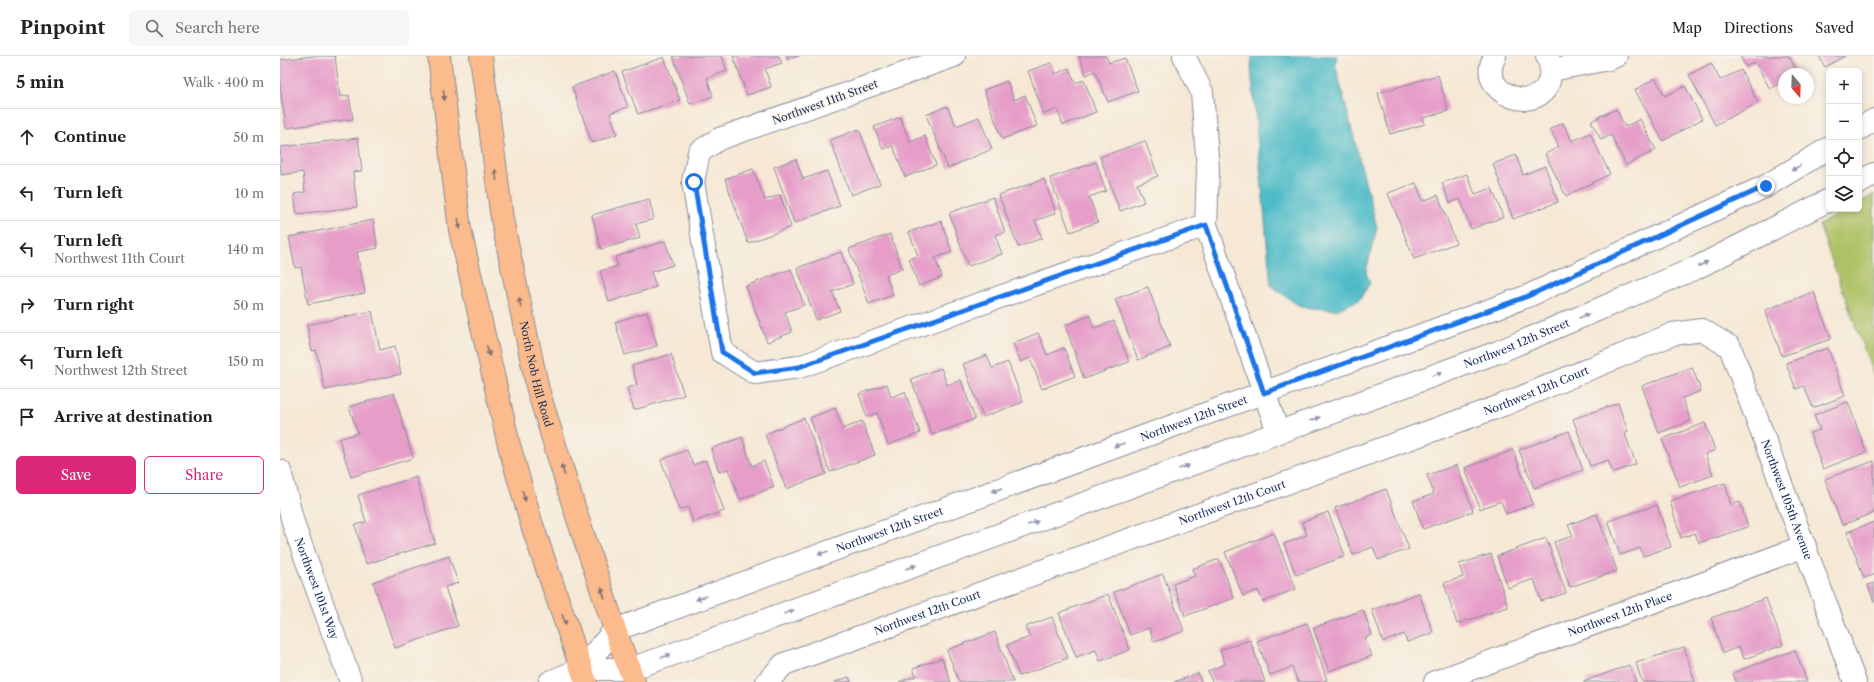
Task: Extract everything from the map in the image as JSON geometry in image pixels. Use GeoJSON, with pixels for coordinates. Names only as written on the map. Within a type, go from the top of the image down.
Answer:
{"type":"FeatureCollection","features":[{"type":"Feature","properties":{"kind":"main road"},"geometry":{"type":"LineString","coordinates":[[439,56],[460,230],[509,445],[532,525],[584,675]]}},
{"type":"Feature","properties":{"kind":"main road","name":"North Nob Hill Road"},"geometry":{"type":"LineString","coordinates":[[481,56],[502,219],[538,390],[574,507],[615,630],[632,675]]}},
{"type":"Feature","properties":{"kind":"street","name":"Northwest 11th Street"},"geometry":{"type":"LineString","coordinates":[[954,56],[719,139],[699,152],[694,182],[722,352],[755,373],[799,367],[1206,225]]}},
{"type":"Feature","properties":{"kind":"street"},"geometry":{"type":"LineString","coordinates":[[1184,56],[1202,92],[1208,169],[1206,225],[1278,432]]}},
{"type":"Feature","properties":{"kind":"street"},"geometry":{"type":"LineString","coordinates":[[1495,56],[1491,69],[1492,78],[1500,90],[1511,98],[1520,100],[1538,94],[1545,88],[1549,80],[1549,63],[1609,59],[1616,56]]}},
{"type":"Feature","properties":{"kind":"street"},"geometry":{"type":"LineString","coordinates":[[1862,128],[1874,120]]}},
{"type":"Feature","properties":{"kind":"street","name":"Northwest 12th Street"},"geometry":{"type":"LineString","coordinates":[[584,675],[615,630],[1528,296],[1766,186],[1826,150]]}},
{"type":"Feature","properties":{"kind":"street"},"geometry":{"type":"LineString","coordinates":[[1862,181],[1874,174]]}},
{"type":"Feature","properties":{"kind":"street","name":"Northwest 12th Street"},"geometry":{"type":"LineString","coordinates":[[550,682],[584,675],[632,675],[1278,432],[1506,349],[1696,268],[1826,202]]}},
{"type":"Feature","properties":{"kind":"street","name":"Northwest 105th Avenue"},"geometry":{"type":"LineString","coordinates":[[1702,330],[1730,347],[1855,682]]}},
{"type":"Feature","properties":{"kind":"street","name":"Northwest 12th Court"},"geometry":{"type":"LineString","coordinates":[[767,682],[784,664],[1503,405],[1673,334],[1702,330]]}},
{"type":"Feature","properties":{"kind":"street","name":"Northwest 101st Way"},"geometry":{"type":"LineString","coordinates":[[280,470],[294,526],[351,682]]}},
{"type":"Feature","properties":{"kind":"street","name":"Northwest 12th Place"},"geometry":{"type":"LineString","coordinates":[[1435,682],[1805,546]]}},
{"type":"Feature","properties":{"kind":"green space"},"geometry":{"type":"Polygon","coordinates":[[[1874,194],[1874,377],[1819,225],[1842,212],[1862,212],[1862,201],[1874,194]]]}},
{"type":"Feature","properties":{"kind":"water"},"geometry":{"type":"Polygon","coordinates":[[[1252,56],[1337,56],[1335,64],[1377,227],[1366,272],[1370,283],[1359,300],[1336,310],[1301,307],[1271,286],[1251,68],[1252,56]]]}},
{"type":"Feature","properties":{"kind":"building"},"geometry":{"type":"Polygon","coordinates":[[[313,56],[335,56],[340,97],[349,95],[353,119],[286,128],[280,87],[280,60],[313,56]]]}},
{"type":"Feature","properties":{"kind":"building"},"geometry":{"type":"Polygon","coordinates":[[[673,56],[722,56],[727,71],[707,78],[713,96],[690,104],[673,56]]]}},
{"type":"Feature","properties":{"kind":"building"},"geometry":{"type":"Polygon","coordinates":[[[733,56],[779,56],[782,63],[765,69],[771,87],[747,95],[733,56]]]}},
{"type":"Feature","properties":{"kind":"building"},"geometry":{"type":"Polygon","coordinates":[[[786,56],[799,56],[787,60],[786,56]]]}},
{"type":"Feature","properties":{"kind":"building"},"geometry":{"type":"Polygon","coordinates":[[[1079,56],[1106,56],[1109,63],[1125,58],[1138,91],[1108,102],[1095,71],[1086,75],[1079,56]]]}},
{"type":"Feature","properties":{"kind":"building"},"geometry":{"type":"Polygon","coordinates":[[[1740,56],[1789,56],[1795,68],[1778,68],[1778,84],[1770,89],[1755,62],[1746,67],[1740,56]]]}},
{"type":"Feature","properties":{"kind":"building"},"geometry":{"type":"Polygon","coordinates":[[[1819,56],[1845,56],[1825,67],[1819,56]]]}},
{"type":"Feature","properties":{"kind":"building"},"geometry":{"type":"Polygon","coordinates":[[[664,57],[680,100],[638,114],[622,72],[664,57]]]}},
{"type":"Feature","properties":{"kind":"building"},"geometry":{"type":"Polygon","coordinates":[[[1051,63],[1055,74],[1069,68],[1075,83],[1084,80],[1096,112],[1063,125],[1057,109],[1044,114],[1028,71],[1051,63]]]}},
{"type":"Feature","properties":{"kind":"building"},"geometry":{"type":"Polygon","coordinates":[[[1711,63],[1720,80],[1741,70],[1758,103],[1715,125],[1689,75],[1711,63]]]}},
{"type":"Feature","properties":{"kind":"building"},"geometry":{"type":"Polygon","coordinates":[[[615,71],[628,107],[610,113],[617,134],[592,143],[572,87],[615,71]]]}},
{"type":"Feature","properties":{"kind":"building"},"geometry":{"type":"Polygon","coordinates":[[[1438,75],[1448,111],[1423,118],[1425,124],[1390,134],[1378,93],[1438,75]]]}},
{"type":"Feature","properties":{"kind":"building"},"geometry":{"type":"Polygon","coordinates":[[[1655,78],[1665,96],[1685,86],[1702,119],[1663,141],[1635,90],[1655,78]]]}},
{"type":"Feature","properties":{"kind":"building"},"geometry":{"type":"Polygon","coordinates":[[[1007,81],[1014,100],[1025,95],[1037,126],[1002,139],[984,90],[1007,81]]]}},
{"type":"Feature","properties":{"kind":"building"},"geometry":{"type":"Polygon","coordinates":[[[947,106],[956,126],[979,117],[992,149],[948,168],[926,115],[947,106]]]}},
{"type":"Feature","properties":{"kind":"building"},"geometry":{"type":"Polygon","coordinates":[[[1616,109],[1625,127],[1640,119],[1656,150],[1626,165],[1611,135],[1601,140],[1591,121],[1616,109]]]}},
{"type":"Feature","properties":{"kind":"building"},"geometry":{"type":"Polygon","coordinates":[[[900,117],[910,142],[925,136],[936,165],[905,177],[893,146],[883,149],[874,127],[900,117]]]}},
{"type":"Feature","properties":{"kind":"building"},"geometry":{"type":"Polygon","coordinates":[[[1563,123],[1572,141],[1590,133],[1610,174],[1566,196],[1545,154],[1559,147],[1550,129],[1563,123]]]}},
{"type":"Feature","properties":{"kind":"building"},"geometry":{"type":"Polygon","coordinates":[[[859,129],[880,184],[851,195],[830,140],[859,129]]]}},
{"type":"Feature","properties":{"kind":"building"},"geometry":{"type":"Polygon","coordinates":[[[358,138],[362,171],[353,172],[357,207],[297,214],[294,194],[305,192],[303,172],[281,175],[280,147],[358,138]]]}},
{"type":"Feature","properties":{"kind":"building"},"geometry":{"type":"Polygon","coordinates":[[[1145,141],[1158,176],[1137,184],[1144,202],[1120,211],[1100,157],[1145,141]]]}},
{"type":"Feature","properties":{"kind":"building"},"geometry":{"type":"Polygon","coordinates":[[[1516,155],[1523,175],[1545,166],[1558,202],[1513,219],[1493,164],[1516,155]]]}},
{"type":"Feature","properties":{"kind":"building"},"geometry":{"type":"Polygon","coordinates":[[[796,159],[803,179],[827,171],[840,206],[794,223],[774,167],[796,159]]]}},
{"type":"Feature","properties":{"kind":"building"},"geometry":{"type":"Polygon","coordinates":[[[1096,162],[1106,191],[1089,197],[1098,222],[1070,232],[1050,178],[1096,162]]]}},
{"type":"Feature","properties":{"kind":"building"},"geometry":{"type":"Polygon","coordinates":[[[753,169],[765,200],[780,195],[791,227],[748,243],[725,179],[753,169]]]}},
{"type":"Feature","properties":{"kind":"building"},"geometry":{"type":"Polygon","coordinates":[[[1467,174],[1475,194],[1492,188],[1503,217],[1471,229],[1460,199],[1450,203],[1442,183],[1467,174]]]}},
{"type":"Feature","properties":{"kind":"building"},"geometry":{"type":"Polygon","coordinates":[[[1044,179],[1056,213],[1035,221],[1042,238],[1018,247],[999,195],[1044,179]]]}},
{"type":"Feature","properties":{"kind":"building"},"geometry":{"type":"Polygon","coordinates":[[[1416,183],[1423,201],[1438,195],[1456,243],[1414,259],[1388,193],[1416,183]]]}},
{"type":"Feature","properties":{"kind":"building"},"geometry":{"type":"Polygon","coordinates":[[[993,197],[1005,232],[995,235],[1002,254],[968,266],[949,213],[993,197]]]}},
{"type":"Feature","properties":{"kind":"building"},"geometry":{"type":"Polygon","coordinates":[[[649,199],[654,219],[636,224],[640,238],[601,249],[592,215],[649,199]]]}},
{"type":"Feature","properties":{"kind":"building"},"geometry":{"type":"Polygon","coordinates":[[[373,220],[378,248],[357,252],[365,293],[308,304],[301,267],[295,268],[289,237],[373,220]]]}},
{"type":"Feature","properties":{"kind":"building"},"geometry":{"type":"Polygon","coordinates":[[[941,221],[952,252],[935,258],[942,277],[919,286],[909,259],[918,256],[909,232],[941,221]]]}},
{"type":"Feature","properties":{"kind":"building"},"geometry":{"type":"Polygon","coordinates":[[[890,234],[902,269],[886,275],[893,295],[869,304],[849,249],[890,234]]]}},
{"type":"Feature","properties":{"kind":"building"},"geometry":{"type":"Polygon","coordinates":[[[665,241],[673,265],[651,272],[656,287],[609,302],[600,271],[618,266],[615,257],[665,241]]]}},
{"type":"Feature","properties":{"kind":"building"},"geometry":{"type":"Polygon","coordinates":[[[841,252],[853,284],[832,292],[840,311],[816,320],[797,268],[841,252]]]}},
{"type":"Feature","properties":{"kind":"building"},"geometry":{"type":"Polygon","coordinates":[[[791,269],[804,305],[785,312],[792,332],[767,342],[746,286],[791,269]]]}},
{"type":"Feature","properties":{"kind":"building"},"geometry":{"type":"Polygon","coordinates":[[[1148,287],[1170,347],[1138,360],[1115,299],[1148,287]]]}},
{"type":"Feature","properties":{"kind":"building"},"geometry":{"type":"Polygon","coordinates":[[[1814,292],[1831,339],[1782,356],[1765,310],[1814,292]]]}},
{"type":"Feature","properties":{"kind":"building"},"geometry":{"type":"Polygon","coordinates":[[[372,311],[380,350],[395,346],[401,374],[325,390],[316,350],[312,351],[307,325],[372,311]]]}},
{"type":"Feature","properties":{"kind":"building"},"geometry":{"type":"Polygon","coordinates":[[[647,312],[657,346],[625,355],[615,322],[647,312]]]}},
{"type":"Feature","properties":{"kind":"building"},"geometry":{"type":"Polygon","coordinates":[[[1090,316],[1094,328],[1114,321],[1129,362],[1084,379],[1065,325],[1090,316]]]}},
{"type":"Feature","properties":{"kind":"building"},"geometry":{"type":"Polygon","coordinates":[[[1038,333],[1047,355],[1064,348],[1075,376],[1042,389],[1030,358],[1021,362],[1013,343],[1038,333]]]}},
{"type":"Feature","properties":{"kind":"building"},"geometry":{"type":"Polygon","coordinates":[[[1828,348],[1845,396],[1813,408],[1804,386],[1796,389],[1786,363],[1828,348]]]}},
{"type":"Feature","properties":{"kind":"building"},"geometry":{"type":"Polygon","coordinates":[[[671,354],[684,395],[634,410],[627,388],[637,385],[632,366],[671,354]]]}},
{"type":"Feature","properties":{"kind":"building"},"geometry":{"type":"Polygon","coordinates":[[[987,355],[992,368],[1008,362],[1023,402],[983,417],[963,364],[987,355]]]}},
{"type":"Feature","properties":{"kind":"building"},"geometry":{"type":"Polygon","coordinates":[[[1692,367],[1701,391],[1682,398],[1691,421],[1659,433],[1642,386],[1692,367]]]}},
{"type":"Feature","properties":{"kind":"building"},"geometry":{"type":"Polygon","coordinates":[[[941,368],[947,385],[961,380],[975,419],[932,435],[911,379],[941,368]]]}},
{"type":"Feature","properties":{"kind":"building"},"geometry":{"type":"Polygon","coordinates":[[[887,384],[891,397],[905,392],[920,433],[888,445],[877,413],[867,417],[859,394],[887,384]]]}},
{"type":"Feature","properties":{"kind":"building"},"geometry":{"type":"Polygon","coordinates":[[[394,393],[413,458],[351,477],[339,439],[358,433],[349,407],[394,393]]]}},
{"type":"Feature","properties":{"kind":"building"},"geometry":{"type":"Polygon","coordinates":[[[1848,402],[1866,452],[1823,469],[1810,433],[1820,430],[1814,415],[1848,402]]]}},
{"type":"Feature","properties":{"kind":"building"},"geometry":{"type":"Polygon","coordinates":[[[1618,403],[1628,432],[1625,434],[1636,464],[1613,473],[1608,460],[1590,466],[1573,419],[1618,403]]]}},
{"type":"Feature","properties":{"kind":"building"},"geometry":{"type":"Polygon","coordinates":[[[835,408],[843,429],[862,421],[875,455],[830,472],[810,418],[835,408]]]}},
{"type":"Feature","properties":{"kind":"building"},"geometry":{"type":"Polygon","coordinates":[[[804,418],[826,474],[786,489],[765,434],[804,418]]]}},
{"type":"Feature","properties":{"kind":"building"},"geometry":{"type":"Polygon","coordinates":[[[1705,423],[1715,450],[1705,454],[1713,475],[1680,487],[1662,439],[1705,423]]]}},
{"type":"Feature","properties":{"kind":"building"},"geometry":{"type":"Polygon","coordinates":[[[1569,431],[1583,470],[1534,488],[1519,450],[1569,431]]]}},
{"type":"Feature","properties":{"kind":"building"},"geometry":{"type":"Polygon","coordinates":[[[742,437],[752,466],[764,461],[774,487],[740,499],[728,469],[719,472],[711,449],[742,437]]]}},
{"type":"Feature","properties":{"kind":"building"},"geometry":{"type":"Polygon","coordinates":[[[687,450],[693,465],[706,460],[724,511],[693,522],[688,507],[679,510],[661,460],[687,450]]]}},
{"type":"Feature","properties":{"kind":"building"},"geometry":{"type":"Polygon","coordinates":[[[1513,450],[1533,504],[1506,514],[1501,501],[1480,509],[1465,468],[1513,450]]]}},
{"type":"Feature","properties":{"kind":"building"},"geometry":{"type":"Polygon","coordinates":[[[1874,461],[1874,513],[1842,525],[1825,479],[1874,461]]]}},
{"type":"Feature","properties":{"kind":"building"},"geometry":{"type":"Polygon","coordinates":[[[1457,465],[1473,511],[1423,529],[1413,501],[1434,494],[1427,475],[1457,465]]]}},
{"type":"Feature","properties":{"kind":"building"},"geometry":{"type":"Polygon","coordinates":[[[416,477],[435,543],[366,564],[355,525],[366,522],[358,495],[416,477]]]}},
{"type":"Feature","properties":{"kind":"building"},"geometry":{"type":"Polygon","coordinates":[[[1725,483],[1731,505],[1740,502],[1748,527],[1699,543],[1695,533],[1681,538],[1670,501],[1725,483]]]}},
{"type":"Feature","properties":{"kind":"building"},"geometry":{"type":"Polygon","coordinates":[[[1386,489],[1409,549],[1378,560],[1373,547],[1353,555],[1335,508],[1386,489]]]}},
{"type":"Feature","properties":{"kind":"building"},"geometry":{"type":"Polygon","coordinates":[[[1657,505],[1671,547],[1643,556],[1640,548],[1620,555],[1608,521],[1657,505]]]}},
{"type":"Feature","properties":{"kind":"building"},"geometry":{"type":"Polygon","coordinates":[[[1328,512],[1345,556],[1296,575],[1284,544],[1307,535],[1302,522],[1328,512]]]}},
{"type":"Feature","properties":{"kind":"building"},"geometry":{"type":"Polygon","coordinates":[[[1597,514],[1617,571],[1570,587],[1554,542],[1573,536],[1568,525],[1597,514]]]}},
{"type":"Feature","properties":{"kind":"building"},"geometry":{"type":"Polygon","coordinates":[[[1874,522],[1874,575],[1864,578],[1847,532],[1874,522]]]}},
{"type":"Feature","properties":{"kind":"building"},"geometry":{"type":"Polygon","coordinates":[[[1274,533],[1296,589],[1263,602],[1258,590],[1243,596],[1225,552],[1274,533]]]}},
{"type":"Feature","properties":{"kind":"building"},"geometry":{"type":"Polygon","coordinates":[[[1546,538],[1566,593],[1541,601],[1534,579],[1508,588],[1497,556],[1546,538]]]}},
{"type":"Feature","properties":{"kind":"building"},"geometry":{"type":"Polygon","coordinates":[[[1491,554],[1508,607],[1457,624],[1444,583],[1463,577],[1459,564],[1491,554]]]}},
{"type":"Feature","properties":{"kind":"building"},"geometry":{"type":"Polygon","coordinates":[[[449,556],[458,583],[445,587],[458,626],[395,648],[373,582],[449,556]]]}},
{"type":"Feature","properties":{"kind":"building"},"geometry":{"type":"Polygon","coordinates":[[[1219,559],[1234,598],[1185,616],[1173,584],[1195,576],[1192,569],[1219,559]]]}},
{"type":"Feature","properties":{"kind":"building"},"geometry":{"type":"Polygon","coordinates":[[[1163,574],[1184,631],[1154,642],[1149,628],[1130,635],[1114,592],[1163,574]]]}},
{"type":"Feature","properties":{"kind":"building"},"geometry":{"type":"Polygon","coordinates":[[[1874,583],[1874,602],[1868,585],[1874,583]]]}},
{"type":"Feature","properties":{"kind":"building"},"geometry":{"type":"Polygon","coordinates":[[[1419,593],[1433,633],[1407,642],[1404,634],[1383,642],[1372,610],[1419,593]]]}},
{"type":"Feature","properties":{"kind":"building"},"geometry":{"type":"Polygon","coordinates":[[[1108,594],[1130,650],[1100,661],[1096,650],[1076,657],[1059,613],[1108,594]]]}},
{"type":"Feature","properties":{"kind":"building"},"geometry":{"type":"Polygon","coordinates":[[[1766,598],[1783,645],[1744,659],[1739,647],[1723,653],[1711,618],[1766,598]]]}},
{"type":"Feature","properties":{"kind":"building"},"geometry":{"type":"Polygon","coordinates":[[[1363,610],[1372,635],[1365,638],[1372,656],[1329,671],[1313,628],[1363,610]]]}},
{"type":"Feature","properties":{"kind":"building"},"geometry":{"type":"Polygon","coordinates":[[[1052,617],[1068,658],[1019,676],[1007,645],[1030,637],[1025,627],[1052,617]]]}},
{"type":"Feature","properties":{"kind":"building"},"geometry":{"type":"Polygon","coordinates":[[[1307,623],[1327,680],[1321,682],[1298,682],[1292,667],[1270,675],[1257,641],[1307,623]]]}},
{"type":"Feature","properties":{"kind":"building"},"geometry":{"type":"Polygon","coordinates":[[[995,632],[1013,682],[959,682],[947,650],[995,632]]]}},
{"type":"Feature","properties":{"kind":"building"},"geometry":{"type":"Polygon","coordinates":[[[1250,640],[1265,682],[1212,682],[1208,671],[1225,664],[1220,650],[1250,640]]]}},
{"type":"Feature","properties":{"kind":"building"},"geometry":{"type":"Polygon","coordinates":[[[1684,647],[1695,682],[1642,682],[1636,663],[1684,647]]]}},
{"type":"Feature","properties":{"kind":"building"},"geometry":{"type":"Polygon","coordinates":[[[1795,650],[1807,682],[1736,682],[1733,673],[1795,650]]]}},
{"type":"Feature","properties":{"kind":"building"},"geometry":{"type":"Polygon","coordinates":[[[942,658],[951,682],[899,682],[916,676],[913,668],[942,658]]]}},
{"type":"Feature","properties":{"kind":"building"},"geometry":{"type":"Polygon","coordinates":[[[1629,665],[1636,682],[1583,682],[1629,665]]]}},
{"type":"Feature","properties":{"kind":"building"},"geometry":{"type":"Polygon","coordinates":[[[1198,673],[1201,682],[1174,682],[1198,673]]]}},
{"type":"Feature","properties":{"kind":"building"},"geometry":{"type":"Polygon","coordinates":[[[849,677],[851,682],[835,682],[849,677]]]}},
{"type":"Feature","properties":{"kind":"route"},"geometry":{"type":"LineString","coordinates":[[694,182],[722,352],[755,373],[799,367],[1206,225],[1264,393],[1528,296],[1766,186]]}}]}
